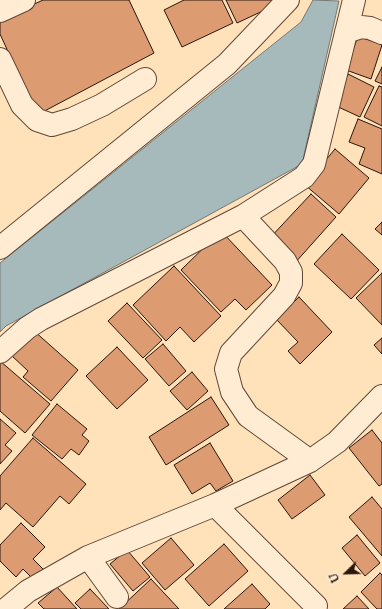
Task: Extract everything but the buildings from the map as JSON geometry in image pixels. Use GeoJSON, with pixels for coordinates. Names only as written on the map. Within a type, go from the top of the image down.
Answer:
{"type":"FeatureCollection","features":[{"type":"Feature","properties":{"kind":"street"},"geometry":{"type":"LineString","coordinates":[[0,11],[24,0]]}},
{"type":"Feature","properties":{"kind":"street"},"geometry":{"type":"LineString","coordinates":[[0,248],[227,64],[288,0]]}},
{"type":"Feature","properties":{"kind":"street"},"geometry":{"type":"LineString","coordinates":[[0,352],[27,328],[41,319],[243,216],[299,182],[314,164],[354,0]]}},
{"type":"Feature","properties":{"kind":"street"},"geometry":{"type":"LineString","coordinates":[[346,32],[361,27],[370,28],[382,33]]}},
{"type":"Feature","properties":{"kind":"street"},"geometry":{"type":"LineString","coordinates":[[0,59],[22,105],[37,120],[52,125],[72,119],[102,105],[145,79]]}},
{"type":"Feature","properties":{"kind":"street"},"geometry":{"type":"LineString","coordinates":[[243,216],[285,261],[291,272],[291,283],[284,296],[231,353],[226,369],[232,392],[248,416],[310,462]]}},
{"type":"Feature","properties":{"kind":"street"},"geometry":{"type":"LineString","coordinates":[[6,609],[28,591],[88,557],[215,505],[310,462],[338,442],[382,396]]}},
{"type":"Feature","properties":{"kind":"street"},"geometry":{"type":"LineString","coordinates":[[215,505],[316,606]]}},
{"type":"Feature","properties":{"kind":"street"},"geometry":{"type":"LineString","coordinates":[[88,557],[117,597]]}},
{"type":"Feature","properties":{"kind":"shaded area"},"geometry":{"type":"Polygon","coordinates":[[[313,0],[339,1],[302,164],[6,326],[0,332],[0,263],[301,22],[313,0]]]}}]}
